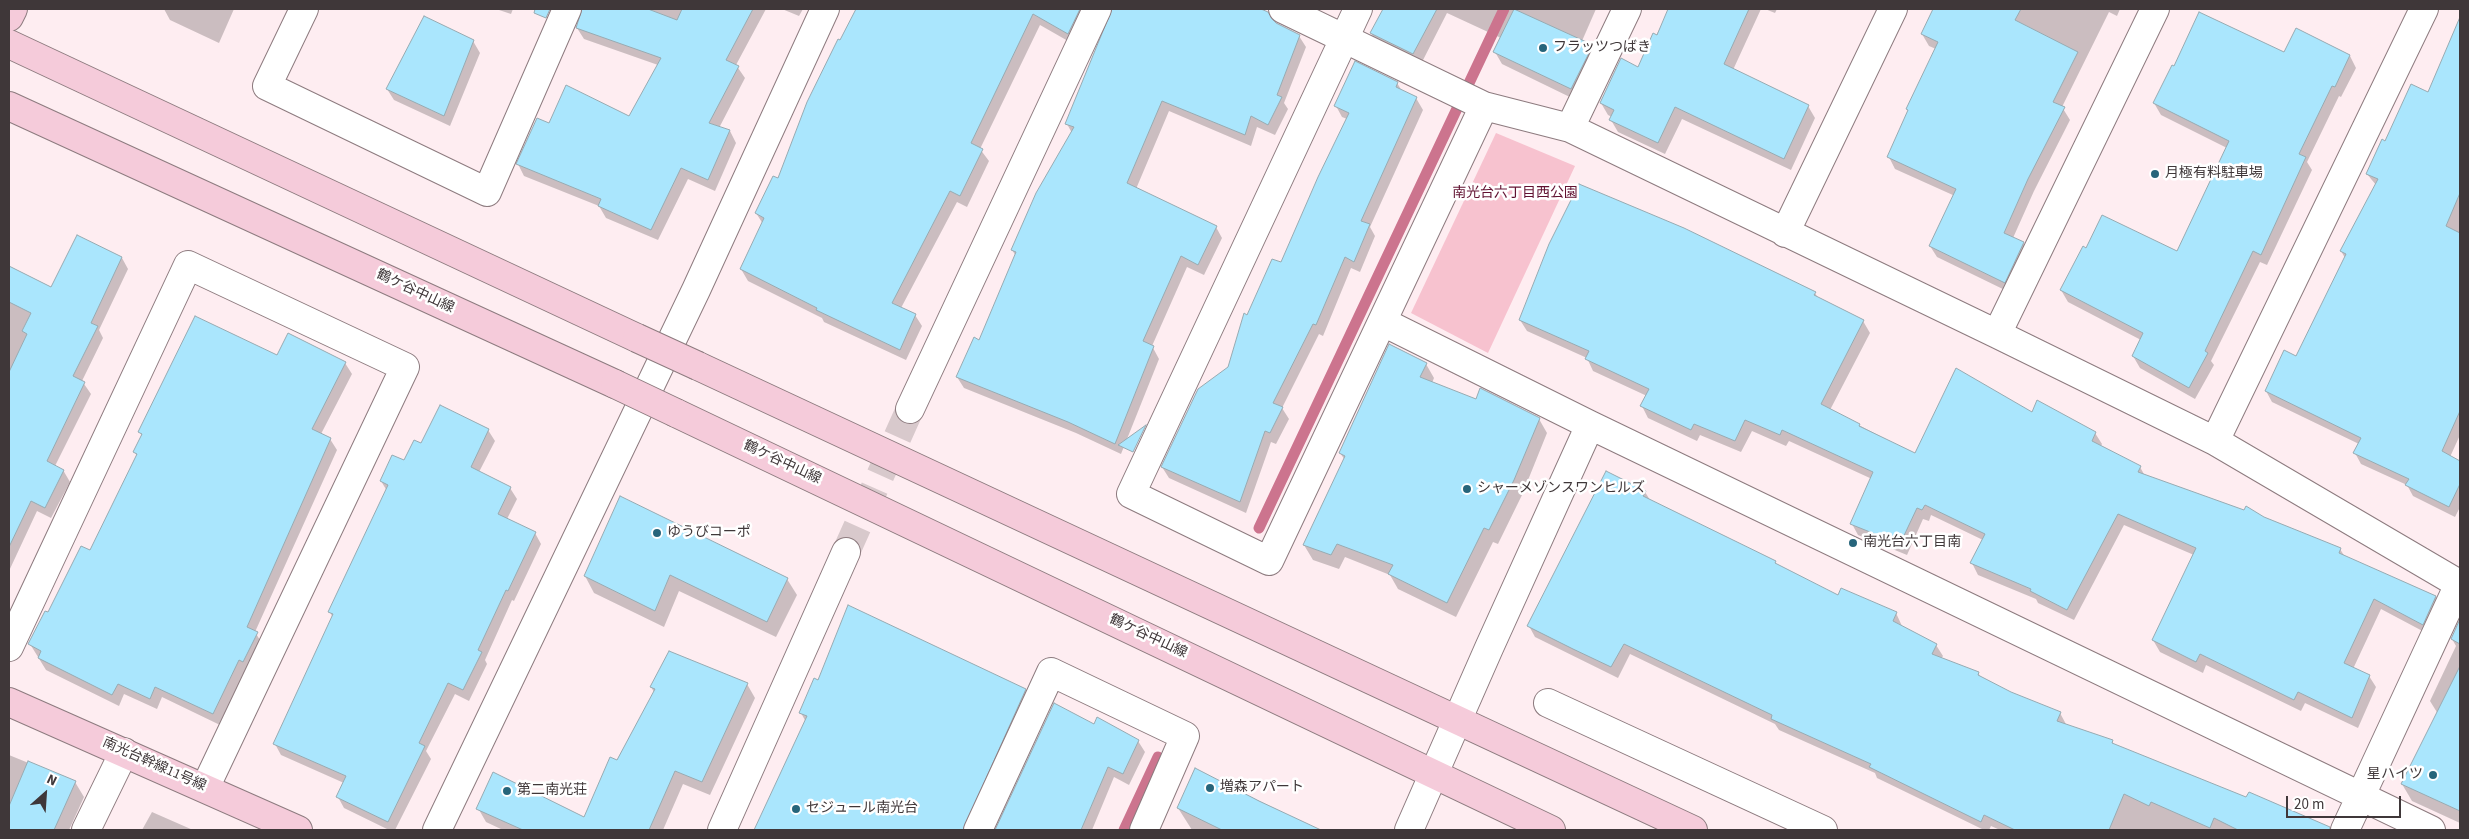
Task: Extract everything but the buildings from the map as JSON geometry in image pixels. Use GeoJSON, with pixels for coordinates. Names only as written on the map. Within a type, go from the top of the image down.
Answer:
{"type":"FeatureCollection","features":[{"type":"Feature","properties":{"kind":"street"},"geometry":{"type":"LineString","coordinates":[[9,17],[13,9]]}},
{"type":"Feature","properties":{"kind":"street"},"geometry":{"type":"LineString","coordinates":[[304,9],[267,86],[487,192],[567,9]]}},
{"type":"Feature","properties":{"kind":"street"},"geometry":{"type":"LineString","coordinates":[[437,830],[696,290],[825,9]]}},
{"type":"Feature","properties":{"kind":"street"},"geometry":{"type":"LineString","coordinates":[[910,409],[1097,9]]}},
{"type":"Feature","properties":{"kind":"street"},"geometry":{"type":"LineString","coordinates":[[1283,9],[1467,98],[1570,128],[1997,334],[2215,441],[2460,583],[2345,830]]}},
{"type":"Feature","properties":{"kind":"street"},"geometry":{"type":"LineString","coordinates":[[1358,9],[1131,494],[1269,561],[1383,322],[1467,98]]}},
{"type":"Feature","properties":{"kind":"street"},"geometry":{"type":"LineString","coordinates":[[1570,128],[1628,9]]}},
{"type":"Feature","properties":{"kind":"street"},"geometry":{"type":"LineString","coordinates":[[1786,233],[1892,9]]}},
{"type":"Feature","properties":{"kind":"street"},"geometry":{"type":"LineString","coordinates":[[1997,334],[2155,9]]}},
{"type":"Feature","properties":{"kind":"street"},"geometry":{"type":"LineString","coordinates":[[2215,441],[2424,9]]}},
{"type":"Feature","properties":{"kind":"street"},"geometry":{"type":"LineString","coordinates":[[9,44],[1693,830]]}},
{"type":"Feature","properties":{"kind":"street","name":"鶴ケ谷中山線"},"geometry":{"type":"LineString","coordinates":[[9,106],[615,384],[1551,830]]}},
{"type":"Feature","properties":{"kind":"street"},"geometry":{"type":"LineString","coordinates":[[9,647],[188,264],[404,367],[205,788]]}},
{"type":"Feature","properties":{"kind":"street"},"geometry":{"type":"LineString","coordinates":[[1383,322],[1590,425],[2431,830]]}},
{"type":"Feature","properties":{"kind":"street"},"geometry":{"type":"LineString","coordinates":[[1409,830],[1456,721],[1590,425]]}},
{"type":"Feature","properties":{"kind":"street"},"geometry":{"type":"LineString","coordinates":[[722,830],[846,552]]}},
{"type":"Feature","properties":{"kind":"street"},"geometry":{"type":"LineString","coordinates":[[978,830],[1051,672],[1186,736],[1144,830]]}},
{"type":"Feature","properties":{"kind":"street","name":"南光台幹線11号線"},"geometry":{"type":"LineString","coordinates":[[9,702],[298,830]]}},
{"type":"Feature","properties":{"kind":"street"},"geometry":{"type":"LineString","coordinates":[[1548,703],[1823,830]]}},
{"type":"Feature","properties":{"kind":"street"},"geometry":{"type":"LineString","coordinates":[[86,830],[124,752]]}},
{"type":"Feature","properties":{"kind":"green space","name":"南光台六丁目西公園"},"geometry":{"type":"Polygon","coordinates":[[[1496,133],[1575,166],[1488,353],[1411,313],[1496,133]]]}},
{"type":"Feature","properties":{"kind":"waterway"},"geometry":{"type":"LineString","coordinates":[[1259,528],[1504,9]]}},
{"type":"Feature","properties":{"kind":"waterway"},"geometry":{"type":"LineString","coordinates":[[1124,830],[1158,757]]}},
{"type":"Feature","properties":{"kind":"tunnel"},"geometry":{"type":"LineString","coordinates":[[846,552],[910,409]]}},
{"type":"Feature","properties":{"kind":"place","name":"フラッツつばき"},"geometry":{"type":"Point","coordinates":[1543,48]}},
{"type":"Feature","properties":{"kind":"place","name":"月極有料駐車場"},"geometry":{"type":"Point","coordinates":[2155,174]}},
{"type":"Feature","properties":{"kind":"place","name":"シャーメゾンスワンヒルズ"},"geometry":{"type":"Point","coordinates":[1467,489]}},
{"type":"Feature","properties":{"kind":"place","name":"ゆうびコーポ"},"geometry":{"type":"Point","coordinates":[657,533]}},
{"type":"Feature","properties":{"kind":"place","name":"南光台六丁目南"},"geometry":{"type":"Point","coordinates":[1853,543]}},
{"type":"Feature","properties":{"kind":"place","name":"星ハイツ"},"geometry":{"type":"Point","coordinates":[2433,775]}},
{"type":"Feature","properties":{"kind":"place","name":"増森アパート"},"geometry":{"type":"Point","coordinates":[1210,788]}},
{"type":"Feature","properties":{"kind":"place","name":"第二南光荘"},"geometry":{"type":"Point","coordinates":[507,791]}},
{"type":"Feature","properties":{"kind":"place","name":"セジュール南光台"},"geometry":{"type":"Point","coordinates":[796,809]}}]}
